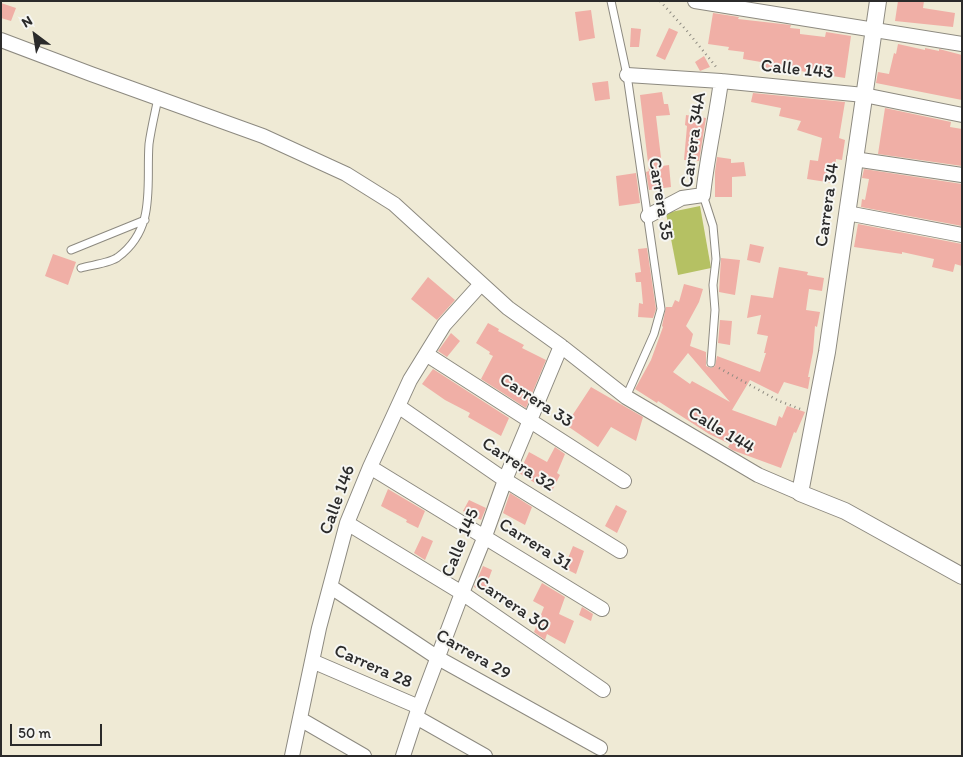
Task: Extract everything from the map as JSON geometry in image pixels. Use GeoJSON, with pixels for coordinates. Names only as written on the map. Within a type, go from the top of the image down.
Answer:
{"type":"FeatureCollection","features":[{"type":"Feature","properties":{"kind":"street"},"geometry":{"type":"LineString","coordinates":[[695,1],[962,44]]}},
{"type":"Feature","properties":{"kind":"street","name":"Carrera 34"},"geometry":{"type":"LineString","coordinates":[[800,493],[827,352],[878,1]]}},
{"type":"Feature","properties":{"kind":"street"},"geometry":{"type":"LineString","coordinates":[[1,40],[263,136],[346,174],[394,204],[508,308],[561,346],[626,397]]}},
{"type":"Feature","properties":{"kind":"street","name":"Calle 143"},"geometry":{"type":"LineString","coordinates":[[627,75],[721,81],[864,95],[962,115]]}},
{"type":"Feature","properties":{"kind":"street","name":"Carrera 34A"},"geometry":{"type":"LineString","coordinates":[[704,195],[706,164],[715,124],[721,81]]}},
{"type":"Feature","properties":{"kind":"street"},"geometry":{"type":"LineString","coordinates":[[854,159],[962,175]]}},
{"type":"Feature","properties":{"kind":"street"},"geometry":{"type":"LineString","coordinates":[[648,216],[682,198],[704,195]]}},
{"type":"Feature","properties":{"kind":"street"},"geometry":{"type":"LineString","coordinates":[[847,213],[962,235]]}},
{"type":"Feature","properties":{"kind":"street","name":"Calle 146"},"geometry":{"type":"LineString","coordinates":[[292,756],[319,628],[332,587],[347,523],[370,467],[410,380],[444,325],[481,284]]}},
{"type":"Feature","properties":{"kind":"street","name":"Calle 145"},"geometry":{"type":"LineString","coordinates":[[403,756],[417,712],[505,480],[561,346]]}},
{"type":"Feature","properties":{"kind":"street","name":"Carrera 33"},"geometry":{"type":"LineString","coordinates":[[426,354],[624,481]]}},
{"type":"Feature","properties":{"kind":"street","name":"Calle 144"},"geometry":{"type":"LineString","coordinates":[[626,397],[758,475],[800,493]]}},
{"type":"Feature","properties":{"kind":"street","name":"Carrera 32"},"geometry":{"type":"LineString","coordinates":[[398,406],[505,480],[620,551]]}},
{"type":"Feature","properties":{"kind":"street","name":"Carrera 31"},"geometry":{"type":"LineString","coordinates":[[370,467],[602,609]]}},
{"type":"Feature","properties":{"kind":"street"},"geometry":{"type":"LineString","coordinates":[[800,493],[853,516],[962,576]]}},
{"type":"Feature","properties":{"kind":"street","name":"Carrera 30"},"geometry":{"type":"LineString","coordinates":[[347,523],[462,594],[603,690]]}},
{"type":"Feature","properties":{"kind":"street","name":"Carrera 29"},"geometry":{"type":"LineString","coordinates":[[332,587],[438,658],[600,748]]}},
{"type":"Feature","properties":{"kind":"street","name":"Carrera 28"},"geometry":{"type":"LineString","coordinates":[[312,661],[417,712],[485,756]]}},
{"type":"Feature","properties":{"kind":"street"},"geometry":{"type":"LineString","coordinates":[[300,719],[364,756]]}},
{"type":"Feature","properties":{"kind":"lane","name":"Carrera 35"},"geometry":{"type":"LineString","coordinates":[[611,1],[627,75],[661,309],[654,334],[626,397]]}},
{"type":"Feature","properties":{"kind":"lane"},"geometry":{"type":"LineString","coordinates":[[81,268],[117,259],[132,243],[145,220],[149,192],[149,142],[158,98]]}},
{"type":"Feature","properties":{"kind":"lane","name":"Carrera 34A"},"geometry":{"type":"LineString","coordinates":[[704,195],[713,226],[716,258],[711,364]]}},
{"type":"Feature","properties":{"kind":"lane"},"geometry":{"type":"LineString","coordinates":[[71,250],[145,220]]}},
{"type":"Feature","properties":{"kind":"path","name":"Carrera 34A"},"geometry":{"type":"LineString","coordinates":[[660,1],[716,67],[721,81]]}},
{"type":"Feature","properties":{"kind":"path"},"geometry":{"type":"LineString","coordinates":[[711,364],[779,401],[815,414]]}},
{"type":"Feature","properties":{"kind":"green space"},"geometry":{"type":"Polygon","coordinates":[[[700,206],[711,268],[678,275],[666,213],[700,206]]]}},
{"type":"Feature","properties":{"kind":"building"},"geometry":{"type":"Polygon","coordinates":[[[898,1],[924,1],[923,8],[955,13],[953,27],[895,21],[898,1]]]}},
{"type":"Feature","properties":{"kind":"building"},"geometry":{"type":"Polygon","coordinates":[[[1,3],[16,8],[11,21],[1,18],[1,3]]]}},
{"type":"Feature","properties":{"kind":"building"},"geometry":{"type":"Polygon","coordinates":[[[591,10],[595,38],[579,41],[575,12],[591,10]]]}},
{"type":"Feature","properties":{"kind":"building"},"geometry":{"type":"Polygon","coordinates":[[[713,13],[739,17],[738,19],[791,25],[790,28],[800,29],[800,34],[825,37],[826,32],[851,36],[845,78],[794,70],[794,74],[771,72],[772,69],[760,67],[761,62],[743,59],[744,52],[728,50],[729,47],[708,44],[713,13]]]}},
{"type":"Feature","properties":{"kind":"building"},"geometry":{"type":"Polygon","coordinates":[[[631,28],[641,29],[639,47],[630,47],[631,28]]]}},
{"type":"Feature","properties":{"kind":"building"},"geometry":{"type":"Polygon","coordinates":[[[669,28],[678,32],[665,60],[656,56],[669,28]]]}},
{"type":"Feature","properties":{"kind":"building"},"geometry":{"type":"Polygon","coordinates":[[[898,44],[925,50],[925,48],[939,51],[939,49],[962,55],[962,100],[876,83],[878,72],[889,74],[898,44]]]}},
{"type":"Feature","properties":{"kind":"building"},"geometry":{"type":"Polygon","coordinates":[[[704,56],[710,67],[700,71],[695,62],[704,56]]]}},
{"type":"Feature","properties":{"kind":"building"},"geometry":{"type":"Polygon","coordinates":[[[608,81],[610,99],[595,101],[592,83],[608,81]]]}},
{"type":"Feature","properties":{"kind":"building"},"geometry":{"type":"Polygon","coordinates":[[[662,92],[664,104],[668,104],[670,115],[656,116],[662,166],[669,165],[671,187],[649,190],[646,172],[649,171],[640,95],[662,92]]]}},
{"type":"Feature","properties":{"kind":"building"},"geometry":{"type":"Polygon","coordinates":[[[753,93],[845,102],[839,138],[845,140],[842,160],[836,159],[833,183],[807,179],[810,160],[818,161],[822,138],[797,130],[801,121],[779,116],[781,108],[751,102],[753,93]]]}},
{"type":"Feature","properties":{"kind":"building"},"geometry":{"type":"Polygon","coordinates":[[[885,108],[951,122],[950,127],[962,129],[962,166],[878,154],[885,108]]]}},
{"type":"Feature","properties":{"kind":"building"},"geometry":{"type":"Polygon","coordinates":[[[686,115],[706,118],[699,161],[684,160],[686,115]]]}},
{"type":"Feature","properties":{"kind":"building"},"geometry":{"type":"Polygon","coordinates":[[[717,157],[731,159],[731,163],[744,162],[746,176],[732,177],[732,197],[715,197],[717,157]]]}},
{"type":"Feature","properties":{"kind":"building"},"geometry":{"type":"Polygon","coordinates":[[[864,169],[962,184],[962,226],[861,207],[862,199],[865,200],[869,179],[862,178],[864,169]]]}},
{"type":"Feature","properties":{"kind":"building"},"geometry":{"type":"Polygon","coordinates":[[[636,173],[640,203],[619,206],[616,176],[636,173]]]}},
{"type":"Feature","properties":{"kind":"building"},"geometry":{"type":"Polygon","coordinates":[[[858,224],[962,244],[962,266],[955,264],[953,272],[932,267],[934,259],[902,252],[902,254],[854,247],[858,224]]]}},
{"type":"Feature","properties":{"kind":"building"},"geometry":{"type":"Polygon","coordinates":[[[750,244],[764,247],[760,263],[747,260],[750,244]]]}},
{"type":"Feature","properties":{"kind":"building"},"geometry":{"type":"Polygon","coordinates":[[[647,248],[656,309],[653,318],[638,317],[639,303],[643,304],[641,282],[636,282],[635,273],[641,272],[638,249],[647,248]]]}},
{"type":"Feature","properties":{"kind":"building"},"geometry":{"type":"Polygon","coordinates":[[[53,254],[76,262],[68,285],[45,276],[53,254]]]}},
{"type":"Feature","properties":{"kind":"building"},"geometry":{"type":"Polygon","coordinates":[[[721,258],[740,260],[735,295],[719,292],[721,258]]]}},
{"type":"Feature","properties":{"kind":"building"},"geometry":{"type":"Polygon","coordinates":[[[779,267],[808,272],[807,275],[824,278],[822,291],[809,289],[806,310],[820,312],[817,327],[815,326],[808,389],[784,382],[778,394],[750,380],[732,410],[776,426],[779,416],[782,418],[787,406],[805,412],[796,433],[794,432],[781,468],[732,450],[728,447],[730,444],[709,434],[658,401],[657,403],[635,389],[651,360],[663,327],[666,307],[672,307],[675,300],[679,302],[684,284],[703,289],[699,302],[686,326],[693,334],[690,346],[706,352],[706,366],[711,368],[715,366],[717,356],[760,372],[766,353],[764,353],[768,336],[757,334],[761,315],[747,318],[751,295],[773,298],[779,267]],[[688,353],[673,372],[690,384],[692,381],[730,402],[688,353]]]}},
{"type":"Feature","properties":{"kind":"building"},"geometry":{"type":"Polygon","coordinates":[[[428,277],[455,300],[437,320],[411,299],[428,277]]]}},
{"type":"Feature","properties":{"kind":"building"},"geometry":{"type":"Polygon","coordinates":[[[720,320],[732,321],[730,345],[718,343],[720,320]]]}},
{"type":"Feature","properties":{"kind":"building"},"geometry":{"type":"Polygon","coordinates":[[[488,323],[499,329],[498,331],[524,345],[522,348],[546,360],[526,408],[481,379],[493,356],[476,343],[488,323]]]}},
{"type":"Feature","properties":{"kind":"building"},"geometry":{"type":"Polygon","coordinates":[[[451,333],[460,341],[447,357],[438,351],[451,333]]]}},
{"type":"Feature","properties":{"kind":"building"},"geometry":{"type":"Polygon","coordinates":[[[433,369],[509,418],[501,436],[468,417],[470,413],[445,400],[422,384],[433,369]]]}},
{"type":"Feature","properties":{"kind":"building"},"geometry":{"type":"Polygon","coordinates":[[[591,387],[643,417],[636,441],[611,427],[598,447],[566,425],[591,387]]]}},
{"type":"Feature","properties":{"kind":"building"},"geometry":{"type":"Polygon","coordinates":[[[555,447],[565,454],[557,473],[560,475],[551,493],[519,473],[529,452],[547,462],[555,447]]]}},
{"type":"Feature","properties":{"kind":"building"},"geometry":{"type":"Polygon","coordinates":[[[388,489],[425,511],[418,528],[381,506],[388,489]]]}},
{"type":"Feature","properties":{"kind":"building"},"geometry":{"type":"Polygon","coordinates":[[[510,493],[532,507],[525,525],[503,513],[510,493]]]}},
{"type":"Feature","properties":{"kind":"building"},"geometry":{"type":"Polygon","coordinates":[[[469,500],[486,508],[481,520],[463,511],[469,500]]]}},
{"type":"Feature","properties":{"kind":"building"},"geometry":{"type":"Polygon","coordinates":[[[616,505],[627,511],[617,533],[605,526],[616,505]]]}},
{"type":"Feature","properties":{"kind":"building"},"geometry":{"type":"Polygon","coordinates":[[[422,536],[433,541],[425,560],[414,553],[422,536]]]}},
{"type":"Feature","properties":{"kind":"building"},"geometry":{"type":"Polygon","coordinates":[[[573,546],[584,551],[576,574],[564,568],[573,546]]]}},
{"type":"Feature","properties":{"kind":"building"},"geometry":{"type":"Polygon","coordinates":[[[483,566],[492,570],[484,592],[474,587],[483,566]]]}},
{"type":"Feature","properties":{"kind":"building"},"geometry":{"type":"Polygon","coordinates":[[[542,583],[565,597],[559,614],[574,621],[565,644],[547,634],[545,640],[534,632],[544,607],[533,601],[542,583]]]}},
{"type":"Feature","properties":{"kind":"building"},"geometry":{"type":"Polygon","coordinates":[[[582,607],[593,614],[591,621],[579,615],[582,607]]]}}]}
